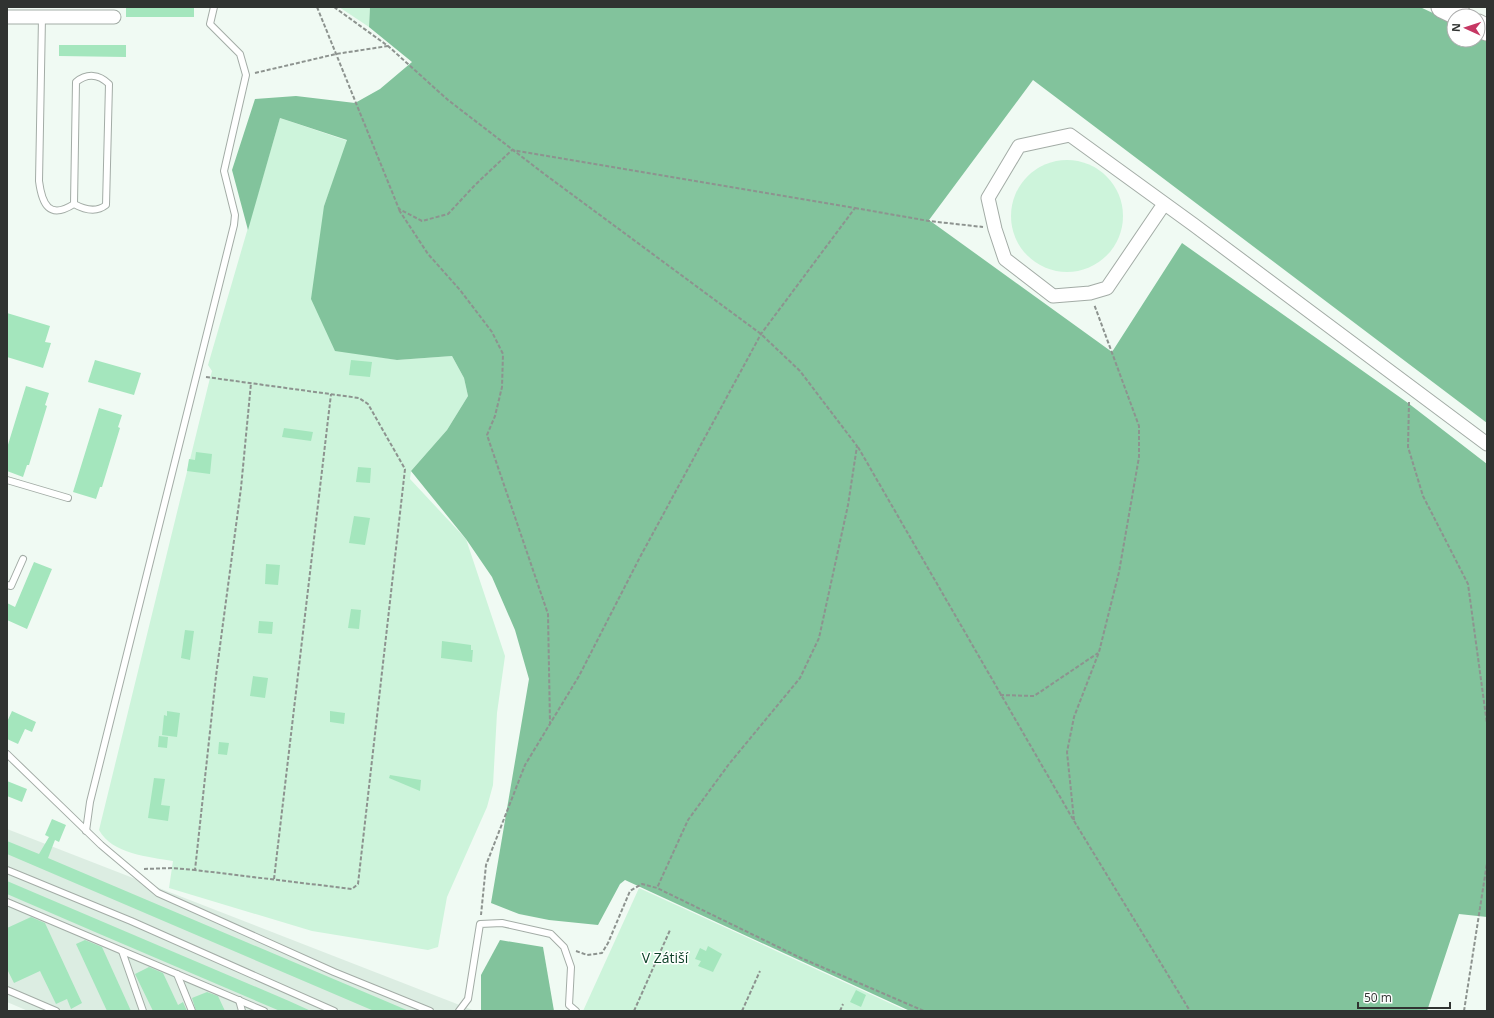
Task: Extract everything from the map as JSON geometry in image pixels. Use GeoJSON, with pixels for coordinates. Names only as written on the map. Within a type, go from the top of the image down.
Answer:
{"type":"FeatureCollection","features":[{"type":"Feature","properties":{"kind":"street"},"geometry":{"type":"LineString","coordinates":[[7,17],[114,17]]}},
{"type":"Feature","properties":{"kind":"street"},"geometry":{"type":"LineString","coordinates":[[1164,204],[1107,288],[1090,293],[1053,296],[1005,259],[995,229],[988,198],[1019,146],[1070,135],[1164,204],[1487,444]]}},
{"type":"Feature","properties":{"kind":"lane"},"geometry":{"type":"LineString","coordinates":[[86,831],[90,802],[234,225],[235,215],[224,171],[246,75],[240,54],[210,24],[214,7]]}},
{"type":"Feature","properties":{"kind":"lane"},"geometry":{"type":"LineString","coordinates":[[42,17],[39,181],[42,200],[51,209],[60,210],[74,204],[82,208],[93,210],[101,209],[106,205],[108,84],[97,76],[87,76],[78,80],[75,84],[74,204]]}},
{"type":"Feature","properties":{"kind":"lane"},"geometry":{"type":"LineString","coordinates":[[7,480],[68,498]]}},
{"type":"Feature","properties":{"kind":"lane"},"geometry":{"type":"LineString","coordinates":[[7,585],[11,586],[23,559]]}},
{"type":"Feature","properties":{"kind":"lane"},"geometry":{"type":"LineString","coordinates":[[7,754],[86,831],[158,892],[334,972],[430,1011]]}},
{"type":"Feature","properties":{"kind":"lane"},"geometry":{"type":"LineString","coordinates":[[7,870],[131,921],[334,1011]]}},
{"type":"Feature","properties":{"kind":"lane"},"geometry":{"type":"LineString","coordinates":[[7,902],[264,1011]]}},
{"type":"Feature","properties":{"kind":"lane"},"geometry":{"type":"LineString","coordinates":[[459,1011],[468,999],[480,924],[502,923],[551,934],[564,947],[571,967],[569,1005],[576,1011]]}},
{"type":"Feature","properties":{"kind":"lane"},"geometry":{"type":"LineString","coordinates":[[122,951],[143,1011]]}},
{"type":"Feature","properties":{"kind":"lane"},"geometry":{"type":"LineString","coordinates":[[177,974],[192,1011]]}},
{"type":"Feature","properties":{"kind":"lane"},"geometry":{"type":"LineString","coordinates":[[7,990],[56,1011]]}},
{"type":"Feature","properties":{"kind":"lane"},"geometry":{"type":"LineString","coordinates":[[239,1000],[242,1011]]}},
{"type":"Feature","properties":{"kind":"path"},"geometry":{"type":"LineString","coordinates":[[317,7],[398,209],[428,254],[460,290],[492,332],[503,354],[502,387],[495,416],[486,435],[548,614],[550,724]]}},
{"type":"Feature","properties":{"kind":"path"},"geometry":{"type":"LineString","coordinates":[[334,7],[388,46],[448,100],[512,150],[761,334],[800,371],[857,446],[1074,821],[1190,1011]]}},
{"type":"Feature","properties":{"kind":"path"},"geometry":{"type":"LineString","coordinates":[[246,75],[336,54],[388,46]]}},
{"type":"Feature","properties":{"kind":"path"},"geometry":{"type":"LineString","coordinates":[[398,209],[422,221],[448,214],[475,185],[512,150]]}},
{"type":"Feature","properties":{"kind":"path"},"geometry":{"type":"LineString","coordinates":[[512,150],[855,208],[995,229]]}},
{"type":"Feature","properties":{"kind":"path"},"geometry":{"type":"LineString","coordinates":[[480,924],[486,865],[525,765],[579,676],[639,559],[761,334],[855,208]]}},
{"type":"Feature","properties":{"kind":"path"},"geometry":{"type":"LineString","coordinates":[[1074,821],[1067,752],[1074,717],[1099,652],[1120,564],[1140,457],[1139,426],[1090,293]]}},
{"type":"Feature","properties":{"kind":"path"},"geometry":{"type":"LineString","coordinates":[[130,869],[172,868],[195,870],[352,889],[358,884],[405,469],[368,404],[359,398],[210,378]]}},
{"type":"Feature","properties":{"kind":"path"},"geometry":{"type":"LineString","coordinates":[[195,870],[216,676],[241,488],[251,383]]}},
{"type":"Feature","properties":{"kind":"path"},"geometry":{"type":"LineString","coordinates":[[1415,390],[1408,403],[1408,447],[1423,496],[1468,584],[1487,724]]}},
{"type":"Feature","properties":{"kind":"path"},"geometry":{"type":"LineString","coordinates":[[274,880],[331,394]]}},
{"type":"Feature","properties":{"kind":"path"},"geometry":{"type":"LineString","coordinates":[[657,888],[688,820],[729,764],[800,678],[819,638],[848,506],[857,446]]}},
{"type":"Feature","properties":{"kind":"path"},"geometry":{"type":"LineString","coordinates":[[1000,695],[1034,696],[1099,652]]}},
{"type":"Feature","properties":{"kind":"path"},"geometry":{"type":"LineString","coordinates":[[1464,1011],[1487,863]]}},
{"type":"Feature","properties":{"kind":"path"},"geometry":{"type":"LineString","coordinates":[[564,947],[587,955],[602,953],[608,943],[630,891],[642,884],[657,888],[801,958],[924,1011]]}},
{"type":"Feature","properties":{"kind":"path"},"geometry":{"type":"LineString","coordinates":[[634,1011],[670,930]]}},
{"type":"Feature","properties":{"kind":"path"},"geometry":{"type":"LineString","coordinates":[[742,1011],[760,971]]}},
{"type":"Feature","properties":{"kind":"path"},"geometry":{"type":"LineString","coordinates":[[840,1011],[843,1004]]}},
{"type":"Feature","properties":{"kind":"shaded area"},"geometry":{"type":"Polygon","coordinates":[[[7,829],[475,1011],[28,1011],[7,1002],[7,829]]]}},
{"type":"Feature","properties":{"kind":"green space"},"geometry":{"type":"Polygon","coordinates":[[[339,7],[370,7],[369,27],[339,7]]]}},
{"type":"Feature","properties":{"kind":"green space"},"geometry":{"type":"Polygon","coordinates":[[[370,7],[1420,7],[1446,19],[1446,48],[1486,48],[1487,40],[1487,423],[1033,80],[929,220],[1112,352],[1182,243],[1408,403],[1487,464],[1487,917],[1459,914],[1427,1011],[910,1011],[625,880],[620,884],[598,925],[549,920],[519,914],[491,903],[529,679],[515,630],[492,577],[466,539],[411,471],[447,430],[468,396],[464,378],[452,356],[397,360],[335,351],[311,299],[324,206],[347,140],[280,118],[248,230],[232,170],[255,99],[296,96],[355,103],[380,89],[412,62],[369,27],[370,7]]]}},
{"type":"Feature","properties":{"kind":"green space"},"geometry":{"type":"Polygon","coordinates":[[[280,118],[348,141],[324,206],[374,356],[397,360],[452,356],[464,378],[468,396],[447,430],[411,471],[410,479],[466,539],[505,656],[497,713],[493,785],[487,807],[447,897],[438,947],[428,950],[312,931],[169,888],[173,861],[142,856],[122,849],[105,838],[99,830],[212,371],[208,365],[280,118]]]}},
{"type":"Feature","properties":{"kind":"green space"},"geometry":{"type":"Polygon","coordinates":[[[1067,160],[1088,164],[1106,177],[1119,195],[1123,216],[1119,237],[1106,255],[1088,268],[1067,272],[1046,268],[1028,255],[1015,237],[1011,216],[1015,195],[1028,177],[1046,164],[1067,160]]]}},
{"type":"Feature","properties":{"kind":"green space","name":"V Zátiší"},"geometry":{"type":"Polygon","coordinates":[[[639,888],[907,1011],[583,1011],[639,888]]]}},
{"type":"Feature","properties":{"kind":"green space"},"geometry":{"type":"Polygon","coordinates":[[[500,940],[543,947],[554,1011],[481,1011],[481,975],[500,940]]]}},
{"type":"Feature","properties":{"kind":"building"},"geometry":{"type":"Polygon","coordinates":[[[126,7],[194,7],[194,17],[126,17],[126,7]]]}},
{"type":"Feature","properties":{"kind":"building"},"geometry":{"type":"Polygon","coordinates":[[[59,45],[126,45],[126,57],[59,56],[59,45]]]}},
{"type":"Feature","properties":{"kind":"building"},"geometry":{"type":"Polygon","coordinates":[[[7,313],[50,326],[45,342],[51,343],[43,368],[7,357],[7,313]]]}},
{"type":"Feature","properties":{"kind":"building"},"geometry":{"type":"Polygon","coordinates":[[[95,360],[141,373],[134,395],[88,382],[95,360]]]}},
{"type":"Feature","properties":{"kind":"building"},"geometry":{"type":"Polygon","coordinates":[[[351,360],[372,362],[370,377],[349,375],[351,360]]]}},
{"type":"Feature","properties":{"kind":"building"},"geometry":{"type":"Polygon","coordinates":[[[26,386],[49,393],[45,405],[47,406],[29,465],[27,465],[23,477],[7,471],[7,448],[26,386]]]}},
{"type":"Feature","properties":{"kind":"building"},"geometry":{"type":"Polygon","coordinates":[[[99,408],[122,415],[118,427],[120,428],[102,487],[100,487],[96,499],[73,492],[99,408]]]}},
{"type":"Feature","properties":{"kind":"building"},"geometry":{"type":"Polygon","coordinates":[[[284,428],[313,432],[311,441],[282,437],[284,428]]]}},
{"type":"Feature","properties":{"kind":"building"},"geometry":{"type":"Polygon","coordinates":[[[196,452],[212,454],[210,474],[187,471],[189,459],[195,460],[196,452]]]}},
{"type":"Feature","properties":{"kind":"building"},"geometry":{"type":"Polygon","coordinates":[[[358,467],[371,468],[370,483],[356,482],[358,467]]]}},
{"type":"Feature","properties":{"kind":"building"},"geometry":{"type":"Polygon","coordinates":[[[354,516],[370,518],[365,545],[349,543],[354,516]]]}},
{"type":"Feature","properties":{"kind":"building"},"geometry":{"type":"Polygon","coordinates":[[[34,562],[52,569],[27,629],[7,620],[7,603],[15,607],[34,562]]]}},
{"type":"Feature","properties":{"kind":"building"},"geometry":{"type":"Polygon","coordinates":[[[266,564],[280,565],[278,585],[265,584],[266,564]]]}},
{"type":"Feature","properties":{"kind":"building"},"geometry":{"type":"Polygon","coordinates":[[[351,609],[361,610],[359,629],[348,628],[351,609]]]}},
{"type":"Feature","properties":{"kind":"building"},"geometry":{"type":"Polygon","coordinates":[[[259,621],[273,622],[272,634],[258,633],[259,621]]]}},
{"type":"Feature","properties":{"kind":"building"},"geometry":{"type":"Polygon","coordinates":[[[185,630],[194,631],[190,660],[181,658],[185,630]]]}},
{"type":"Feature","properties":{"kind":"building"},"geometry":{"type":"Polygon","coordinates":[[[442,641],[471,645],[471,650],[473,650],[472,662],[441,658],[442,641]]]}},
{"type":"Feature","properties":{"kind":"building"},"geometry":{"type":"Polygon","coordinates":[[[253,676],[268,678],[265,698],[250,696],[253,676]]]}},
{"type":"Feature","properties":{"kind":"building"},"geometry":{"type":"Polygon","coordinates":[[[12,711],[36,722],[32,732],[25,729],[18,744],[7,739],[7,722],[12,711]]]}},
{"type":"Feature","properties":{"kind":"building"},"geometry":{"type":"Polygon","coordinates":[[[167,711],[180,713],[177,737],[162,735],[164,715],[167,716],[167,711]]]}},
{"type":"Feature","properties":{"kind":"building"},"geometry":{"type":"Polygon","coordinates":[[[330,711],[345,713],[344,724],[330,722],[330,711]]]}},
{"type":"Feature","properties":{"kind":"building"},"geometry":{"type":"Polygon","coordinates":[[[159,736],[168,737],[167,748],[158,747],[159,736]]]}},
{"type":"Feature","properties":{"kind":"building"},"geometry":{"type":"Polygon","coordinates":[[[219,742],[229,743],[227,755],[218,754],[219,742]]]}},
{"type":"Feature","properties":{"kind":"building"},"geometry":{"type":"Polygon","coordinates":[[[390,775],[421,780],[420,791],[389,778],[390,775]]]}},
{"type":"Feature","properties":{"kind":"building"},"geometry":{"type":"Polygon","coordinates":[[[154,778],[165,779],[161,805],[170,806],[168,821],[148,818],[154,778]]]}},
{"type":"Feature","properties":{"kind":"building"},"geometry":{"type":"Polygon","coordinates":[[[7,781],[27,789],[22,802],[7,796],[7,781]]]}},
{"type":"Feature","properties":{"kind":"building"},"geometry":{"type":"Polygon","coordinates":[[[52,819],[66,825],[59,842],[55,840],[48,858],[409,1011],[374,1011],[7,854],[7,841],[39,854],[49,837],[45,835],[52,819]]]}},
{"type":"Feature","properties":{"kind":"building"},"geometry":{"type":"Polygon","coordinates":[[[7,881],[311,1011],[280,1011],[95,932],[7,894],[7,881]]]}},
{"type":"Feature","properties":{"kind":"building"},"geometry":{"type":"Polygon","coordinates":[[[31,917],[45,923],[82,1003],[71,1009],[67,999],[56,1004],[40,971],[14,983],[7,969],[7,928],[31,917]]]}},
{"type":"Feature","properties":{"kind":"building"},"geometry":{"type":"Polygon","coordinates":[[[85,940],[102,947],[131,1011],[107,1011],[76,944],[85,940]]]}},
{"type":"Feature","properties":{"kind":"building"},"geometry":{"type":"Polygon","coordinates":[[[708,946],[722,954],[713,972],[698,966],[701,961],[695,959],[700,948],[706,951],[708,946]]]}},
{"type":"Feature","properties":{"kind":"building"},"geometry":{"type":"Polygon","coordinates":[[[149,967],[163,973],[178,1005],[183,1002],[187,1011],[153,1011],[135,974],[149,967]]]}},
{"type":"Feature","properties":{"kind":"building"},"geometry":{"type":"Polygon","coordinates":[[[856,990],[866,995],[861,1007],[850,1002],[856,990]]]}},
{"type":"Feature","properties":{"kind":"building"},"geometry":{"type":"Polygon","coordinates":[[[207,992],[218,996],[225,1011],[196,1011],[192,998],[207,992]]]}}]}
